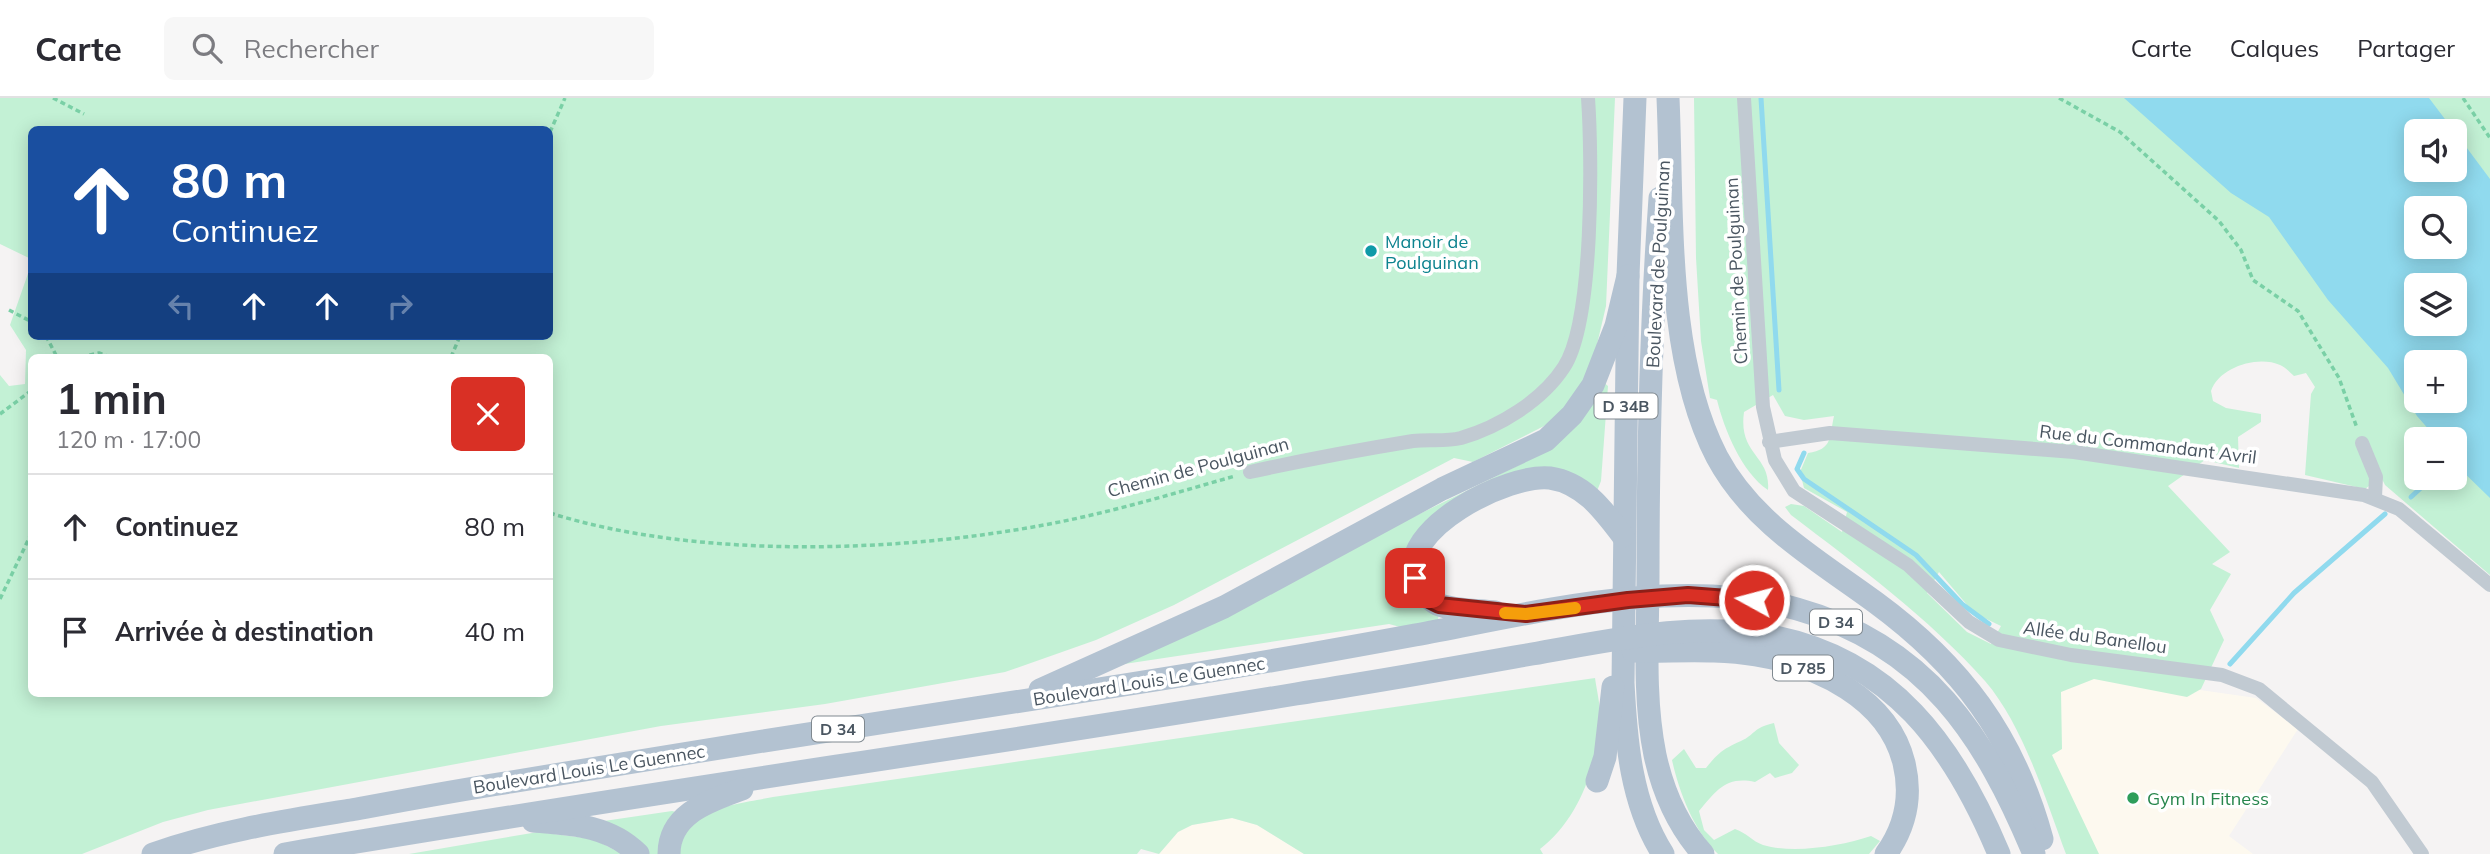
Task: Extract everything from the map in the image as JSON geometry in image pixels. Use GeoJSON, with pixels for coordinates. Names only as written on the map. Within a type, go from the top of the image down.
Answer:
{"type":"FeatureCollection","features":[{"type":"Feature","properties":{"kind":"main road","name":"Boulevard de Poulguinan"},"geometry":{"type":"LineString","coordinates":[[1623,536],[1628,276],[1635,98]]}},
{"type":"Feature","properties":{"kind":"main road","name":"Boulevard de Poulguinan"},"geometry":{"type":"LineString","coordinates":[[1668,98],[1659,211],[1648,556],[1648,679],[1653,741],[1667,795],[1682,827],[1703,854]]}},
{"type":"Feature","properties":{"kind":"main road"},"geometry":{"type":"LineString","coordinates":[[1668,98],[1682,346],[1695,403],[1717,456],[1740,491],[1778,531],[1903,623],[1959,676],[1980,701],[2005,742],[2047,854]]}},
{"type":"Feature","properties":{"kind":"main road"},"geometry":{"type":"LineString","coordinates":[[1015,701],[1224,607],[1442,489],[1546,440],[1572,415],[1593,385],[1616,326],[1628,276]]}},
{"type":"Feature","properties":{"kind":"main road"},"geometry":{"type":"LineString","coordinates":[[1526,614],[1454,608],[1431,601],[1415,578],[1414,568],[1421,542],[1429,531],[1481,498],[1529,480],[1549,478],[1568,484],[1593,499],[1623,536]]}},
{"type":"Feature","properties":{"kind":"main road","name":"D 34B"},"geometry":{"type":"LineString","coordinates":[[1623,536],[1618,684],[1635,785],[1648,826],[1663,854]]}},
{"type":"Feature","properties":{"kind":"main road","name":"Boulevard Louis Le Guennec"},"geometry":{"type":"LineString","coordinates":[[153,854],[252,826],[1015,701],[1277,661],[1526,614],[1628,600],[1724,596],[1788,606],[1854,629],[1908,662],[1928,680],[1967,725],[2005,786],[2034,854]]}},
{"type":"Feature","properties":{"kind":"main road","name":"Boulevard Louis Le Guennec"},"geometry":{"type":"LineString","coordinates":[[285,854],[793,771],[1188,712],[1563,649],[1674,633],[1728,632],[1768,635],[1841,659],[1899,697],[1928,729],[1968,786],[1999,854]]}},
{"type":"Feature","properties":{"kind":"main road","name":"D 785"},"geometry":{"type":"LineString","coordinates":[[1563,649],[1755,655],[1801,667],[1848,689],[1879,715],[1897,742],[1903,760],[1908,786],[1907,807],[1898,833],[1886,854]]}},
{"type":"Feature","properties":{"kind":"main road"},"geometry":{"type":"LineString","coordinates":[[1597,781],[1605,757],[1618,684]]}},
{"type":"Feature","properties":{"kind":"main road"},"geometry":{"type":"LineString","coordinates":[[669,854],[675,831],[689,813],[710,801],[793,771]]}},
{"type":"Feature","properties":{"kind":"main road"},"geometry":{"type":"LineString","coordinates":[[495,818],[591,827],[618,838],[638,854]]}},
{"type":"Feature","properties":{"kind":"street","name":"Chemin de Poulguinan"},"geometry":{"type":"LineString","coordinates":[[1250,472],[1308,458],[1416,441],[1458,439],[1484,430],[1513,414],[1553,382],[1572,351],[1583,303],[1588,225],[1588,98]]}},
{"type":"Feature","properties":{"kind":"street","name":"Chemin de Poulguinan"},"geometry":{"type":"LineString","coordinates":[[1744,98],[1763,407],[1769,442]]}},
{"type":"Feature","properties":{"kind":"street","name":"Rue du Commandant Avril"},"geometry":{"type":"LineString","coordinates":[[1769,442],[1830,433],[2074,452],[2375,497],[2399,509],[2490,585]]}},
{"type":"Feature","properties":{"kind":"street","name":"Allée du Banellou"},"geometry":{"type":"LineString","coordinates":[[1769,442],[1779,470],[1794,491],[1908,565],[1969,622],[1999,640],[2071,655],[2231,677],[2259,689],[2372,782],[2421,854]]}},
{"type":"Feature","properties":{"kind":"street"},"geometry":{"type":"LineString","coordinates":[[2362,443],[2376,477],[2375,497]]}},
{"type":"Feature","properties":{"kind":"path"},"geometry":{"type":"LineString","coordinates":[[53,98],[85,114]]}},
{"type":"Feature","properties":{"kind":"path"},"geometry":{"type":"LineString","coordinates":[[553,126],[565,98]]}},
{"type":"Feature","properties":{"kind":"path"},"geometry":{"type":"LineString","coordinates":[[2059,98],[2120,132],[2227,230],[2241,250],[2253,280],[2298,311],[2339,378],[2362,443]]}},
{"type":"Feature","properties":{"kind":"path"},"geometry":{"type":"LineString","coordinates":[[2463,98],[2490,138]]}},
{"type":"Feature","properties":{"kind":"path"},"geometry":{"type":"LineString","coordinates":[[9,310],[28,320]]}},
{"type":"Feature","properties":{"kind":"path"},"geometry":{"type":"LineString","coordinates":[[0,414],[28,393]]}},
{"type":"Feature","properties":{"kind":"path","name":"Chemin de Poulguinan"},"geometry":{"type":"LineString","coordinates":[[553,514],[648,536],[703,542],[811,545],[937,539],[1046,525],[1250,472]]}},
{"type":"Feature","properties":{"kind":"path"},"geometry":{"type":"LineString","coordinates":[[0,599],[28,541]]}},
{"type":"Feature","properties":{"kind":"shaded area"},"geometry":{"type":"Polygon","coordinates":[[[2018,664],[2256,698],[2298,729],[2229,836],[2253,854],[2089,854],[2043,753],[2018,664]]]}},
{"type":"Feature","properties":{"kind":"shaded area"},"geometry":{"type":"Polygon","coordinates":[[[1232,818],[1257,825],[1304,854],[1159,854],[1178,832],[1192,825],[1232,818]]]}},
{"type":"Feature","properties":{"kind":"green space"},"geometry":{"type":"Polygon","coordinates":[[[0,98],[1615,98],[1606,306],[1591,370],[1573,401],[1546,425],[1473,462],[1454,458],[1174,605],[1096,640],[1005,672],[825,704],[661,726],[208,810],[163,822],[82,854],[0,854],[0,375],[9,386],[25,384],[26,350],[10,325],[28,274],[28,340],[553,340],[553,126],[28,126],[28,258],[0,244],[0,98]]]}},
{"type":"Feature","properties":{"kind":"green space"},"geometry":{"type":"Polygon","coordinates":[[[1694,98],[2267,98],[2404,304],[2404,336],[2417,336],[2417,350],[2404,350],[2404,413],[2467,413],[2467,410],[2490,427],[2490,575],[2385,485],[2381,477],[2365,489],[2305,475],[2311,394],[2315,387],[2306,373],[2294,376],[2280,365],[2261,361],[2240,365],[2222,375],[2211,391],[2213,401],[2226,408],[2261,414],[2261,422],[2238,437],[2239,468],[2205,460],[2168,486],[2230,552],[2212,564],[2231,574],[2210,610],[2224,640],[2201,689],[2187,697],[2094,679],[2061,692],[2062,749],[2052,755],[2099,854],[2066,854],[2022,741],[1999,699],[1985,681],[1917,614],[1791,515],[1785,507],[1791,504],[1804,506],[1842,532],[1847,512],[1804,488],[1800,472],[1808,453],[1826,445],[1834,416],[1804,420],[1785,416],[1773,395],[1744,412],[1743,426],[1746,437],[1765,469],[1768,490],[1742,462],[1729,437],[1717,400],[1710,398],[1701,341],[1696,258],[1694,98]],[[1939,572],[1927,593],[1967,632],[1991,644],[2001,626],[1974,613],[1939,572]]]}},
{"type":"Feature","properties":{"kind":"green space"},"geometry":{"type":"Polygon","coordinates":[[[2380,98],[2490,98],[2490,242],[2461,182],[2467,182],[2467,119],[2404,119],[2380,98]]]}},
{"type":"Feature","properties":{"kind":"green space"},"geometry":{"type":"Polygon","coordinates":[[[1603,382],[1608,386],[1601,481],[1597,491],[1549,471],[1413,536],[1406,551],[1405,575],[1439,611],[1438,621],[1404,628],[1389,624],[1111,666],[1529,460],[1572,428],[1603,382]]]}},
{"type":"Feature","properties":{"kind":"green space"},"geometry":{"type":"Polygon","coordinates":[[[1595,678],[1600,721],[1590,775],[1565,823],[1540,849],[1543,854],[1304,854],[1257,825],[1232,818],[1192,825],[1178,832],[1159,854],[1141,849],[1137,854],[677,854],[689,826],[700,817],[727,806],[773,797],[1595,678]]]}},
{"type":"Feature","properties":{"kind":"green space"},"geometry":{"type":"Polygon","coordinates":[[[1774,723],[1779,743],[1799,765],[1792,773],[1775,778],[1770,773],[1755,782],[1737,781],[1723,786],[1699,811],[1704,830],[1714,840],[1735,829],[1763,845],[1789,849],[1832,846],[1871,836],[1880,841],[1869,854],[1718,854],[1709,845],[1683,798],[1672,760],[1684,749],[1696,768],[1706,768],[1725,749],[1774,723]]]}},
{"type":"Feature","properties":{"kind":"green space"},"geometry":{"type":"Polygon","coordinates":[[[676,812],[659,854],[646,854],[604,821],[676,812]]]}},
{"type":"Feature","properties":{"kind":"green space"},"geometry":{"type":"Polygon","coordinates":[[[538,832],[593,839],[623,854],[409,854],[538,832]]]}},
{"type":"Feature","properties":{"kind":"water"},"geometry":{"type":"Polygon","coordinates":[[[2124,98],[2429,98],[2445,119],[2404,119],[2404,182],[2467,182],[2467,148],[2490,179],[2490,498],[2467,476],[2467,427],[2427,427],[2415,413],[2467,413],[2467,350],[2404,350],[2404,394],[2388,368],[2328,300],[2269,217],[2231,193],[2124,98]]]}},
{"type":"Feature","properties":{"kind":"waterway"},"geometry":{"type":"LineString","coordinates":[[1761,98],[1779,390]]}},
{"type":"Feature","properties":{"kind":"waterway"},"geometry":{"type":"LineString","coordinates":[[1804,453],[1797,469],[1804,479],[1916,555],[1962,604],[1989,624]]}},
{"type":"Feature","properties":{"kind":"waterway"},"geometry":{"type":"LineString","coordinates":[[2411,497],[2419,490]]}},
{"type":"Feature","properties":{"kind":"waterway"},"geometry":{"type":"LineString","coordinates":[[2230,664],[2294,593],[2385,514]]}},
{"type":"Feature","properties":{"kind":"slow traffic"},"geometry":{"type":"LineString","coordinates":[[1505,613],[1526,614],[1575,608]]}},
{"type":"Feature","properties":{"kind":"place","name":"Manoir de Poulguinan"},"geometry":{"type":"Point","coordinates":[1371,251]}},
{"type":"Feature","properties":{"kind":"place","name":"Gym In Fitness"},"geometry":{"type":"Point","coordinates":[2133,798]}},
{"type":"Feature","properties":{"kind":"route"},"geometry":{"type":"LineString","coordinates":[[1415,578],[1431,601],[1439,605],[1526,614],[1688,595],[1754,600]]}}]}
